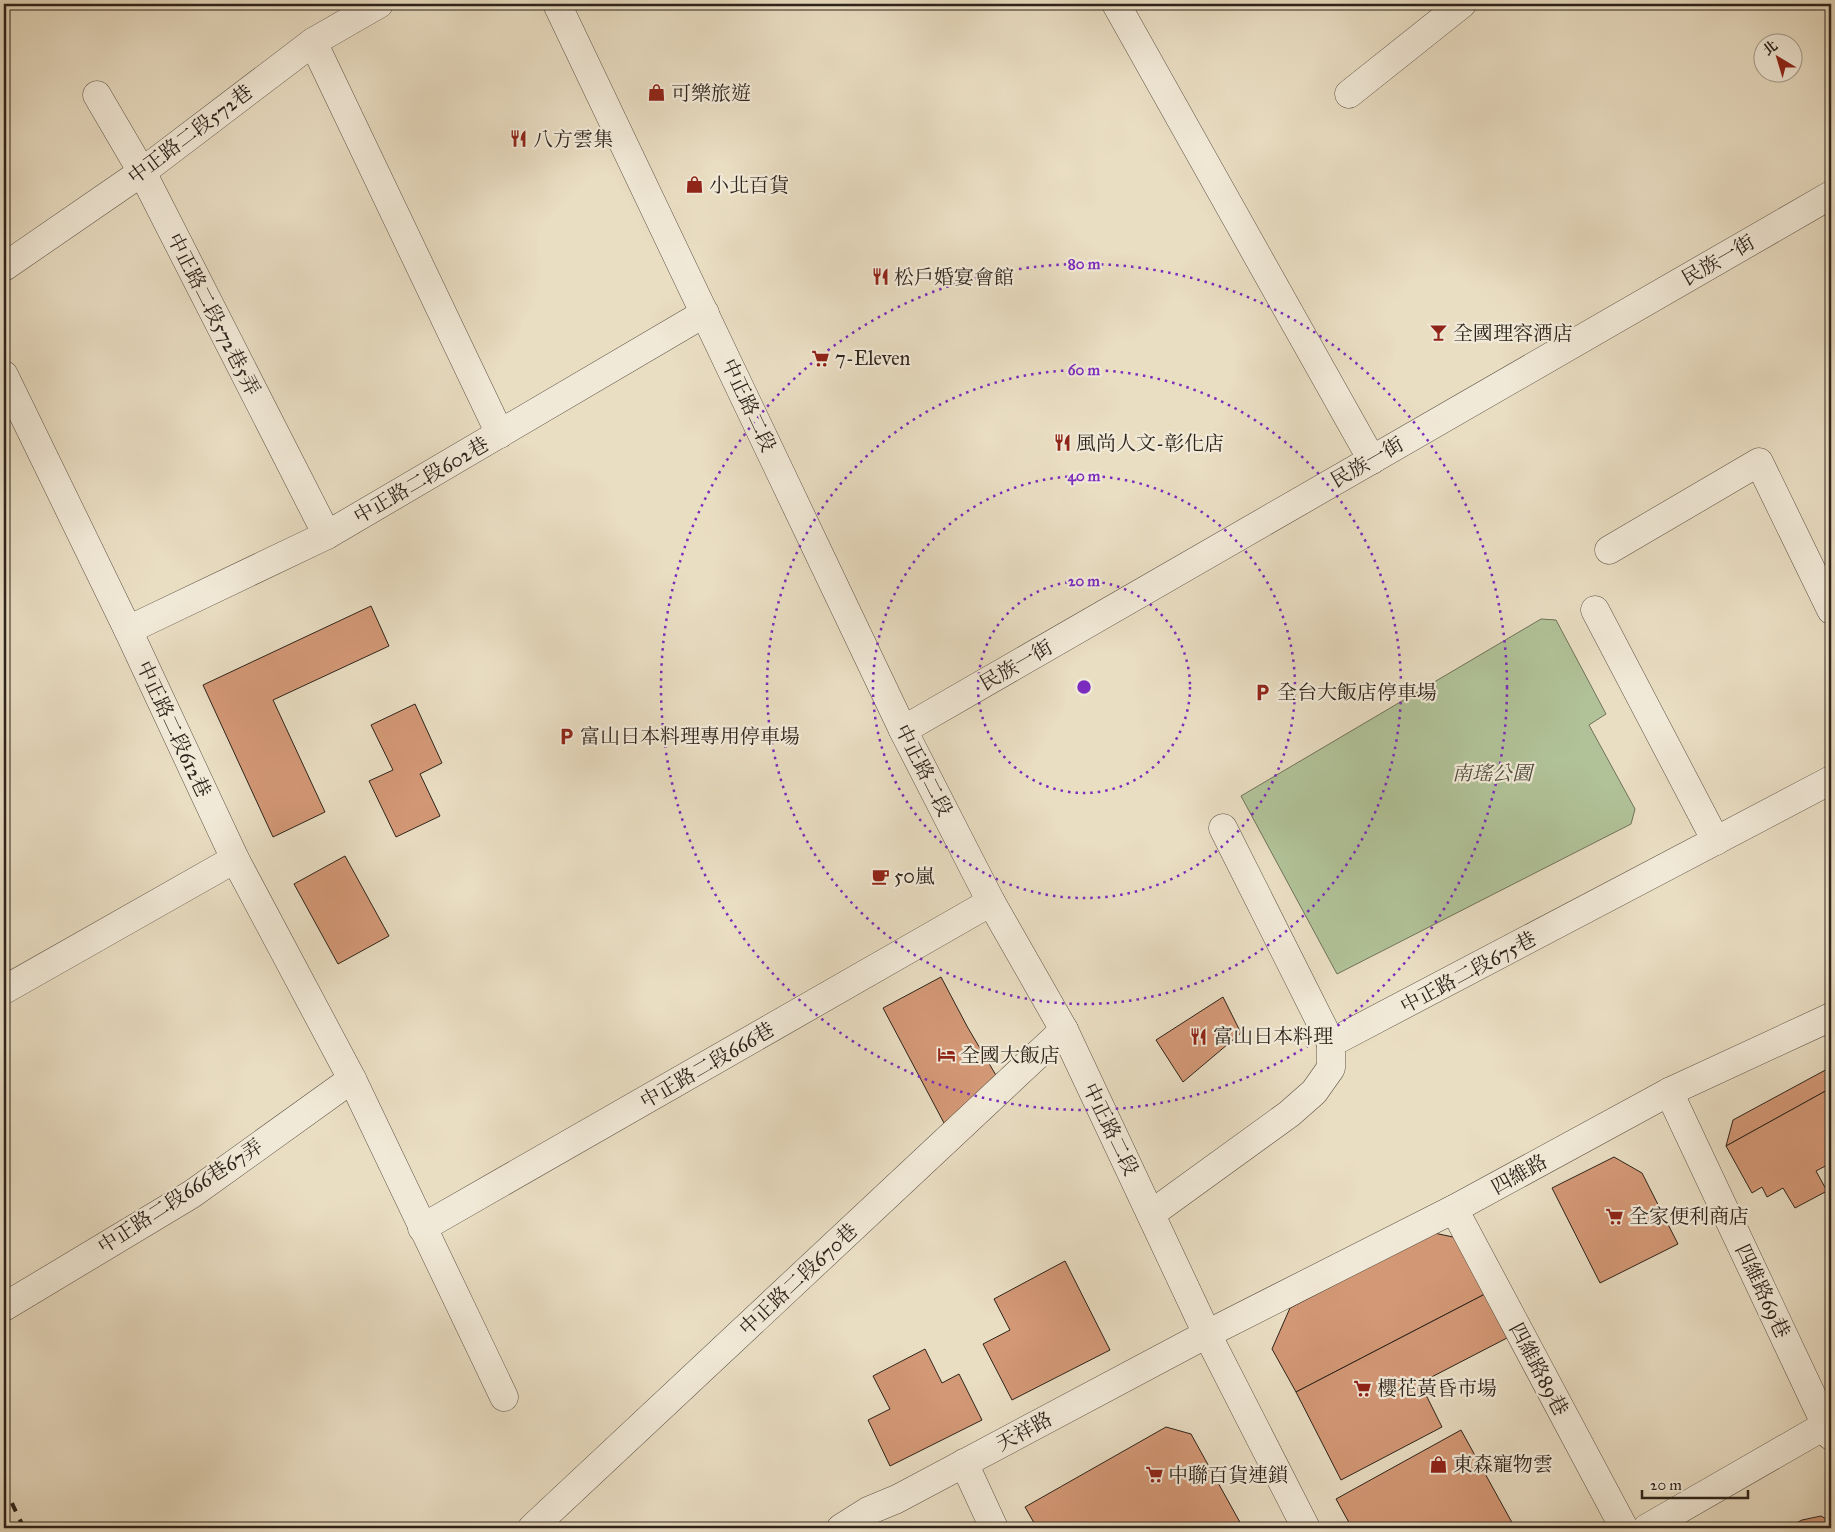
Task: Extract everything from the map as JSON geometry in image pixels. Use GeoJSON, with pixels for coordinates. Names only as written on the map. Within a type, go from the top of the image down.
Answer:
{"type":"FeatureCollection","features":[{"type":"Feature","properties":{"kind":"street","name":"中正路二段572巷"},"geometry":{"type":"LineString","coordinates":[[4,267],[142,172],[313,42],[379,4]]}},
{"type":"Feature","properties":{"kind":"street","name":"中正路二段"},"geometry":{"type":"LineString","coordinates":[[557,4],[903,730],[992,902],[1064,1030],[1207,1334],[1306,1528]]}},
{"type":"Feature","properties":{"kind":"street"},"geometry":{"type":"LineString","coordinates":[[1116,4],[1372,460]]}},
{"type":"Feature","properties":{"kind":"street"},"geometry":{"type":"LineString","coordinates":[[1349,94],[1462,4]]}},
{"type":"Feature","properties":{"kind":"street"},"geometry":{"type":"LineString","coordinates":[[313,42],[500,434]]}},
{"type":"Feature","properties":{"kind":"street","name":"中正路二段572巷5弄"},"geometry":{"type":"LineString","coordinates":[[97,95],[142,172],[328,535]]}},
{"type":"Feature","properties":{"kind":"street","name":"民族一街"},"geometry":{"type":"LineString","coordinates":[[903,730],[1831,195]]}},
{"type":"Feature","properties":{"kind":"street","name":"中正路二段602巷"},"geometry":{"type":"LineString","coordinates":[[128,630],[328,535],[705,313]]}},
{"type":"Feature","properties":{"kind":"street","name":"中正路二段612巷"},"geometry":{"type":"LineString","coordinates":[[4,375],[128,630],[234,859],[352,1079]]}},
{"type":"Feature","properties":{"kind":"street"},"geometry":{"type":"LineString","coordinates":[[1609,550],[1759,462],[1831,610]]}},
{"type":"Feature","properties":{"kind":"street"},"geometry":{"type":"LineString","coordinates":[[1595,610],[1716,841]]}},
{"type":"Feature","properties":{"kind":"street","name":"中正路二段675巷"},"geometry":{"type":"LineString","coordinates":[[1331,1043],[1831,780]]}},
{"type":"Feature","properties":{"kind":"street"},"geometry":{"type":"LineString","coordinates":[[1151,1214],[1289,1114],[1314,1092],[1331,1068],[1331,1043],[1223,828]]}},
{"type":"Feature","properties":{"kind":"street"},"geometry":{"type":"LineString","coordinates":[[4,990],[234,859]]}},
{"type":"Feature","properties":{"kind":"street","name":"中正路二段666巷"},"geometry":{"type":"LineString","coordinates":[[422,1228],[992,902]]}},
{"type":"Feature","properties":{"kind":"street","name":"四維路"},"geometry":{"type":"LineString","coordinates":[[1207,1334],[1454,1209],[1669,1092],[1831,1018]]}},
{"type":"Feature","properties":{"kind":"street","name":"中正路二段670巷"},"geometry":{"type":"LineString","coordinates":[[532,1528],[1064,1030]]}},
{"type":"Feature","properties":{"kind":"street"},"geometry":{"type":"LineString","coordinates":[[352,1079],[504,1397]]}},
{"type":"Feature","properties":{"kind":"street","name":"中正路二段666巷67弄"},"geometry":{"type":"LineString","coordinates":[[4,1307],[192,1194],[352,1079]]}},
{"type":"Feature","properties":{"kind":"street","name":"四維路69巷"},"geometry":{"type":"LineString","coordinates":[[1669,1092],[1829,1431]]}},
{"type":"Feature","properties":{"kind":"street","name":"四維路89巷"},"geometry":{"type":"LineString","coordinates":[[1454,1209],[1624,1528]]}},
{"type":"Feature","properties":{"kind":"street","name":"天祥路"},"geometry":{"type":"LineString","coordinates":[[841,1528],[868,1511],[897,1499],[1207,1334]]}},
{"type":"Feature","properties":{"kind":"street"},"geometry":{"type":"LineString","coordinates":[[1647,1528],[1829,1431]]}},
{"type":"Feature","properties":{"kind":"street"},"geometry":{"type":"LineString","coordinates":[[964,1463],[994,1528]]}},
{"type":"Feature","properties":{"kind":"green space","name":"南瑤公園"},"geometry":{"type":"Polygon","coordinates":[[[1541,619],[1556,620],[1606,714],[1589,725],[1635,809],[1631,824],[1337,974],[1241,796],[1541,619]]]}},
{"type":"Feature","properties":{"kind":"building"},"geometry":{"type":"Polygon","coordinates":[[[371,606],[389,646],[273,700],[325,812],[273,837],[203,685],[371,606]]]}},
{"type":"Feature","properties":{"kind":"building"},"geometry":{"type":"Polygon","coordinates":[[[415,704],[442,763],[420,774],[440,816],[396,837],[369,781],[393,770],[371,725],[415,704]]]}},
{"type":"Feature","properties":{"kind":"building"},"geometry":{"type":"Polygon","coordinates":[[[345,856],[389,936],[338,964],[294,884],[345,856]]]}},
{"type":"Feature","properties":{"kind":"building","name":"全國大飯店"},"geometry":{"type":"Polygon","coordinates":[[[941,977],[1000,1082],[944,1123],[883,1008],[941,977]]]}},
{"type":"Feature","properties":{"kind":"building","name":"富山日本料理"},"geometry":{"type":"Polygon","coordinates":[[[1223,997],[1241,1033],[1183,1082],[1156,1040],[1223,997]]]}},
{"type":"Feature","properties":{"kind":"building"},"geometry":{"type":"Polygon","coordinates":[[[1831,1067],[1831,1088],[1726,1146],[1733,1120],[1831,1067]]]}},
{"type":"Feature","properties":{"kind":"building"},"geometry":{"type":"Polygon","coordinates":[[[1831,1088],[1831,1163],[1816,1171],[1827,1191],[1795,1208],[1783,1188],[1767,1197],[1762,1187],[1752,1193],[1726,1146],[1831,1088]]]}},
{"type":"Feature","properties":{"kind":"building","name":"全家便利商店"},"geometry":{"type":"Polygon","coordinates":[[[1614,1157],[1642,1173],[1678,1244],[1600,1283],[1552,1188],[1614,1157]]]}},
{"type":"Feature","properties":{"kind":"building"},"geometry":{"type":"Polygon","coordinates":[[[1434,1233],[1458,1238],[1485,1294],[1296,1392],[1272,1349],[1290,1308],[1434,1233]]]}},
{"type":"Feature","properties":{"kind":"building"},"geometry":{"type":"Polygon","coordinates":[[[1065,1261],[1110,1350],[1012,1400],[983,1344],[1010,1330],[994,1299],[1065,1261]]]}},
{"type":"Feature","properties":{"kind":"building","name":"櫻花黃昏市場"},"geometry":{"type":"Polygon","coordinates":[[[1485,1294],[1507,1338],[1420,1383],[1442,1427],[1341,1480],[1296,1392],[1485,1294]]]}},
{"type":"Feature","properties":{"kind":"building"},"geometry":{"type":"Polygon","coordinates":[[[925,1349],[942,1383],[959,1374],[982,1420],[890,1466],[868,1420],[890,1409],[873,1376],[925,1349]]]}},
{"type":"Feature","properties":{"kind":"building"},"geometry":{"type":"Polygon","coordinates":[[[1166,1427],[1191,1434],[1242,1526],[1238,1528],[1037,1528],[1025,1507],[1166,1427]]]}},
{"type":"Feature","properties":{"kind":"building","name":"東森寵物雲"},"geometry":{"type":"Polygon","coordinates":[[[1461,1430],[1515,1528],[1352,1528],[1336,1499],[1461,1430]]]}},
{"type":"Feature","properties":{"kind":"building"},"geometry":{"type":"Polygon","coordinates":[[[1821,1516],[1831,1522],[1831,1528],[1787,1528],[1802,1520],[1821,1516]]]}},
{"type":"Feature","properties":{"kind":"railway"},"geometry":{"type":"LineString","coordinates":[[4,1487],[24,1528]]}},
{"type":"Feature","properties":{"kind":"place","name":"可樂旅遊"},"geometry":{"type":"Point","coordinates":[657,93]}},
{"type":"Feature","properties":{"kind":"place","name":"八方雲集"},"geometry":{"type":"Point","coordinates":[519,139]}},
{"type":"Feature","properties":{"kind":"place","name":"小北百貨"},"geometry":{"type":"Point","coordinates":[695,185]}},
{"type":"Feature","properties":{"kind":"place","name":"松戶婚宴會館"},"geometry":{"type":"Point","coordinates":[880,277]}},
{"type":"Feature","properties":{"kind":"place","name":"全國理容酒店"},"geometry":{"type":"Point","coordinates":[1439,333]}},
{"type":"Feature","properties":{"kind":"place","name":"7-Eleven"},"geometry":{"type":"Point","coordinates":[821,358]}},
{"type":"Feature","properties":{"kind":"place","name":"風尚人文-彰化店"},"geometry":{"type":"Point","coordinates":[1062,443]}},
{"type":"Feature","properties":{"kind":"place","name":"全台大飯店停車場"},"geometry":{"type":"Point","coordinates":[1263,692]}},
{"type":"Feature","properties":{"kind":"place","name":"富山日本料理專用停車場"},"geometry":{"type":"Point","coordinates":[566,736]}},
{"type":"Feature","properties":{"kind":"place","name":"50嵐"},"geometry":{"type":"Point","coordinates":[880,876]}},
{"type":"Feature","properties":{"kind":"place","name":"富山日本料理"},"geometry":{"type":"Point","coordinates":[1199,1036]}},
{"type":"Feature","properties":{"kind":"place","name":"全國大飯店"},"geometry":{"type":"Point","coordinates":[946,1055]}},
{"type":"Feature","properties":{"kind":"place","name":"全家便利商店"},"geometry":{"type":"Point","coordinates":[1615,1216]}},
{"type":"Feature","properties":{"kind":"place","name":"櫻花黃昏市場"},"geometry":{"type":"Point","coordinates":[1363,1388]}},
{"type":"Feature","properties":{"kind":"place","name":"東森寵物雲"},"geometry":{"type":"Point","coordinates":[1439,1464]}},
{"type":"Feature","properties":{"kind":"place","name":"中聯百貨連鎖"},"geometry":{"type":"Point","coordinates":[1154,1475]}}]}
